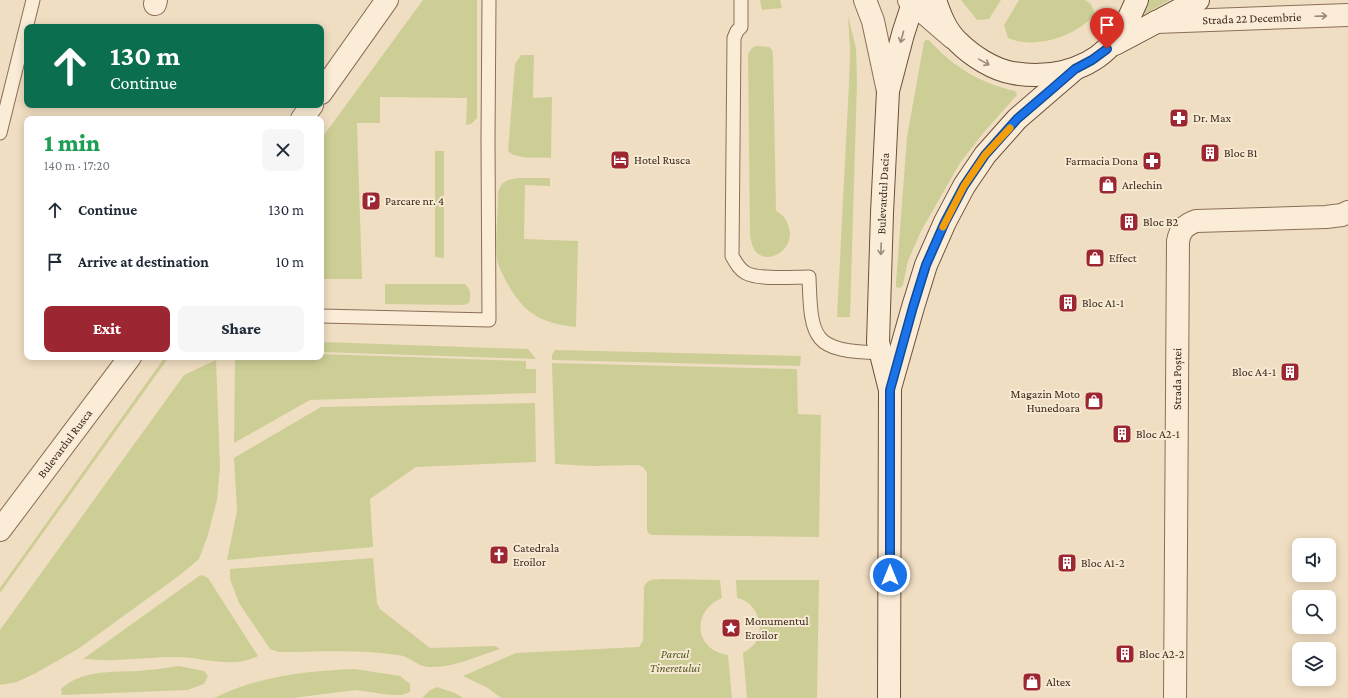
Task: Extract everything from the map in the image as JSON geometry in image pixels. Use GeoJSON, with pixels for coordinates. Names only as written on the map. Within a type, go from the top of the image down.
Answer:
{"type":"FeatureCollection","features":[{"type":"Feature","properties":{"kind":"main road"},"geometry":{"type":"LineString","coordinates":[[324,89],[387,0]]}},
{"type":"Feature","properties":{"kind":"main road"},"geometry":{"type":"LineString","coordinates":[[866,0],[873,21],[888,91]]}},
{"type":"Feature","properties":{"kind":"main road"},"geometry":{"type":"LineString","coordinates":[[935,0],[942,19],[957,42]]}},
{"type":"Feature","properties":{"kind":"main road"},"geometry":{"type":"LineString","coordinates":[[1107,49],[1126,25],[1137,0]]}},
{"type":"Feature","properties":{"kind":"main road"},"geometry":{"type":"LineString","coordinates":[[912,1],[957,42],[982,62],[1012,73],[1044,76],[1075,69],[1092,60],[1107,49],[1198,0]]}},
{"type":"Feature","properties":{"kind":"main road","name":"Bulevardul Dacia"},"geometry":{"type":"LineString","coordinates":[[889,698],[890,390],[878,342],[879,293],[888,91],[912,1]]}},
{"type":"Feature","properties":{"kind":"main road","name":"Strada 22 Decembrie"},"geometry":{"type":"LineString","coordinates":[[1156,22],[1348,15]]}},
{"type":"Feature","properties":{"kind":"main road","name":"Bulevardul Dacia"},"geometry":{"type":"LineString","coordinates":[[890,390],[926,265],[945,222],[964,186],[985,155],[1017,119],[1075,69]]}},
{"type":"Feature","properties":{"kind":"main road","name":"Strada Poștei"},"geometry":{"type":"LineString","coordinates":[[1175,698],[1178,249],[1180,232],[1188,224],[1196,221],[1326,217],[1342,215],[1348,212]]}},
{"type":"Feature","properties":{"kind":"main road","name":"Bulevardul Rusca"},"geometry":{"type":"LineString","coordinates":[[0,530],[128,360]]}},
{"type":"Feature","properties":{"kind":"lane"},"geometry":{"type":"LineString","coordinates":[[27,24],[33,0]]}},
{"type":"Feature","properties":{"kind":"lane"},"geometry":{"type":"LineString","coordinates":[[324,316],[489,320],[489,0]]}},
{"type":"Feature","properties":{"kind":"lane"},"geometry":{"type":"LineString","coordinates":[[741,0],[741,27],[737,31],[734,38],[732,256],[737,265],[746,273],[756,277],[809,277],[810,310],[814,330],[821,340],[834,348],[848,352],[881,353]]}},
{"type":"Feature","properties":{"kind":"lane"},"geometry":{"type":"LineString","coordinates":[[0,133],[24,36]]}},
{"type":"Feature","properties":{"kind":"green space"},"geometry":{"type":"Polygon","coordinates":[[[423,0],[477,0],[477,118],[471,124],[466,125],[467,98],[380,97],[380,123],[357,123],[362,279],[324,279],[324,135],[423,0]]]}},
{"type":"Feature","properties":{"kind":"green space"},"geometry":{"type":"Polygon","coordinates":[[[760,0],[780,0],[782,8],[762,10],[760,0]]]}},
{"type":"Feature","properties":{"kind":"green space"},"geometry":{"type":"Polygon","coordinates":[[[961,0],[1001,0],[989,19],[977,20],[961,0]]]}},
{"type":"Feature","properties":{"kind":"green space"},"geometry":{"type":"Polygon","coordinates":[[[1019,0],[1085,0],[1091,4],[1095,14],[1078,29],[1055,39],[1030,42],[1019,41],[1008,38],[1004,25],[1019,0]]]}},
{"type":"Feature","properties":{"kind":"green space"},"geometry":{"type":"Polygon","coordinates":[[[1142,0],[1170,0],[1134,20],[1142,0]]]}},
{"type":"Feature","properties":{"kind":"green space"},"geometry":{"type":"Polygon","coordinates":[[[848,16],[856,48],[857,83],[850,317],[837,317],[849,83],[850,51],[848,16]]]}},
{"type":"Feature","properties":{"kind":"green space"},"geometry":{"type":"Polygon","coordinates":[[[929,40],[938,50],[968,73],[1002,88],[1015,91],[1017,95],[984,132],[960,163],[921,231],[908,261],[903,285],[900,288],[896,287],[896,283],[907,137],[924,42],[929,40]]]}},
{"type":"Feature","properties":{"kind":"green space"},"geometry":{"type":"Polygon","coordinates":[[[756,46],[769,47],[772,50],[773,55],[776,211],[785,218],[790,233],[789,241],[785,248],[774,256],[767,257],[755,251],[750,236],[748,54],[752,48],[756,46]]]}},
{"type":"Feature","properties":{"kind":"green space"},"geometry":{"type":"Polygon","coordinates":[[[521,55],[534,55],[533,98],[552,97],[551,158],[528,158],[516,156],[508,151],[515,64],[521,55]]]}},
{"type":"Feature","properties":{"kind":"green space"},"geometry":{"type":"Polygon","coordinates":[[[435,151],[444,151],[444,258],[435,257],[435,151]]]}},
{"type":"Feature","properties":{"kind":"green space"},"geometry":{"type":"Polygon","coordinates":[[[519,178],[550,178],[550,186],[525,185],[524,239],[578,241],[576,327],[552,323],[534,315],[519,302],[499,267],[496,251],[498,192],[501,185],[504,183],[509,180],[519,178]]]}},
{"type":"Feature","properties":{"kind":"green space"},"geometry":{"type":"Polygon","coordinates":[[[385,284],[465,284],[470,292],[469,303],[464,305],[385,304],[385,284]]]}},
{"type":"Feature","properties":{"kind":"green space"},"geometry":{"type":"Polygon","coordinates":[[[324,342],[528,349],[536,359],[324,352],[324,342]]]}},
{"type":"Feature","properties":{"kind":"green space"},"geometry":{"type":"Polygon","coordinates":[[[555,350],[801,356],[800,366],[552,360],[552,355],[555,350]]]}},
{"type":"Feature","properties":{"kind":"green space"},"geometry":{"type":"Polygon","coordinates":[[[324,354],[526,361],[526,369],[536,369],[536,393],[310,400],[234,443],[235,360],[324,360],[324,354]]]}},
{"type":"Feature","properties":{"kind":"green space"},"geometry":{"type":"Polygon","coordinates":[[[163,360],[167,360],[0,593],[0,588],[163,360]]]}},
{"type":"Feature","properties":{"kind":"green space"},"geometry":{"type":"Polygon","coordinates":[[[216,360],[220,467],[217,500],[207,538],[199,559],[180,575],[78,649],[17,682],[0,685],[0,630],[184,375],[216,360]]]}},
{"type":"Feature","properties":{"kind":"green space"},"geometry":{"type":"Polygon","coordinates":[[[552,363],[797,369],[798,414],[821,415],[819,537],[649,534],[647,530],[647,473],[643,467],[638,465],[592,466],[555,464],[552,363]]]}},
{"type":"Feature","properties":{"kind":"green space"},"geometry":{"type":"Polygon","coordinates":[[[535,403],[536,462],[416,467],[370,499],[373,547],[227,560],[237,511],[234,458],[321,407],[535,403]]]}},
{"type":"Feature","properties":{"kind":"green space"},"geometry":{"type":"Polygon","coordinates":[[[373,558],[377,603],[380,609],[430,648],[495,646],[500,649],[475,658],[441,667],[422,666],[403,656],[383,653],[353,651],[279,652],[270,649],[239,603],[230,579],[230,569],[373,558]]]}},
{"type":"Feature","properties":{"kind":"green space"},"geometry":{"type":"Polygon","coordinates":[[[202,575],[208,578],[258,656],[238,662],[219,662],[179,657],[113,660],[83,659],[199,576],[202,575]]]}},
{"type":"Feature","properties":{"kind":"green space","name":"Parcul Tineretului"},"geometry":{"type":"Polygon","coordinates":[[[663,579],[720,580],[722,598],[712,604],[705,612],[701,620],[701,630],[703,638],[708,646],[717,652],[728,655],[732,698],[501,698],[488,688],[463,676],[516,653],[639,647],[643,641],[644,587],[649,581],[663,579]]]}},
{"type":"Feature","properties":{"kind":"green space"},"geometry":{"type":"Polygon","coordinates":[[[736,580],[819,580],[817,698],[747,698],[743,653],[756,642],[760,627],[757,614],[753,608],[743,600],[737,598],[736,580]]]}},
{"type":"Feature","properties":{"kind":"green space"},"geometry":{"type":"Polygon","coordinates":[[[179,666],[204,671],[208,676],[204,684],[187,690],[62,695],[61,689],[78,678],[87,675],[107,672],[143,671],[179,666]]]}},
{"type":"Feature","properties":{"kind":"green space"},"geometry":{"type":"Polygon","coordinates":[[[355,669],[400,676],[410,684],[410,692],[402,695],[390,695],[356,690],[293,698],[214,698],[248,684],[283,676],[319,671],[355,669]]]}},
{"type":"Feature","properties":{"kind":"green space"},"geometry":{"type":"Polygon","coordinates":[[[437,687],[455,693],[463,698],[422,698],[429,691],[437,687]]]}},
{"type":"Feature","properties":{"kind":"slow traffic"},"geometry":{"type":"LineString","coordinates":[[943,227],[964,186],[985,155],[1010,128]]}},
{"type":"Feature","properties":{"kind":"place","name":"Dr. Max"},"geometry":{"type":"Point","coordinates":[1179,118]}},
{"type":"Feature","properties":{"kind":"place","name":"Bloc B1"},"geometry":{"type":"Point","coordinates":[1210,153]}},
{"type":"Feature","properties":{"kind":"place","name":"Hotel Rusca"},"geometry":{"type":"Point","coordinates":[620,160]}},
{"type":"Feature","properties":{"kind":"place","name":"Farmacia Dona"},"geometry":{"type":"Point","coordinates":[1152,161]}},
{"type":"Feature","properties":{"kind":"place","name":"Arlechin"},"geometry":{"type":"Point","coordinates":[1108,185]}},
{"type":"Feature","properties":{"kind":"place","name":"Parcare nr. 4"},"geometry":{"type":"Point","coordinates":[371,201]}},
{"type":"Feature","properties":{"kind":"place","name":"Bloc B2"},"geometry":{"type":"Point","coordinates":[1129,222]}},
{"type":"Feature","properties":{"kind":"place","name":"Effect"},"geometry":{"type":"Point","coordinates":[1095,258]}},
{"type":"Feature","properties":{"kind":"place","name":"Bloc A1-1"},"geometry":{"type":"Point","coordinates":[1068,303]}},
{"type":"Feature","properties":{"kind":"place","name":"Bloc A4-1"},"geometry":{"type":"Point","coordinates":[1290,372]}},
{"type":"Feature","properties":{"kind":"place","name":"Magazin Moto Hunedoara"},"geometry":{"type":"Point","coordinates":[1094,401]}},
{"type":"Feature","properties":{"kind":"place","name":"Bloc A2-1"},"geometry":{"type":"Point","coordinates":[1122,434]}},
{"type":"Feature","properties":{"kind":"place","name":"Catedrala Eroilor"},"geometry":{"type":"Point","coordinates":[499,555]}},
{"type":"Feature","properties":{"kind":"place","name":"Bloc A1-2"},"geometry":{"type":"Point","coordinates":[1067,563]}},
{"type":"Feature","properties":{"kind":"place","name":"Monumentul Eroilor"},"geometry":{"type":"Point","coordinates":[731,628]}},
{"type":"Feature","properties":{"kind":"place","name":"Bloc A2-2"},"geometry":{"type":"Point","coordinates":[1125,654]}},
{"type":"Feature","properties":{"kind":"place","name":"Altex"},"geometry":{"type":"Point","coordinates":[1032,682]}},
{"type":"Feature","properties":{"kind":"route"},"geometry":{"type":"LineString","coordinates":[[890,575],[890,390],[902,343],[926,265],[945,222],[964,186],[985,155],[1017,119],[1075,69],[1092,60],[1107,49]]}}]}
